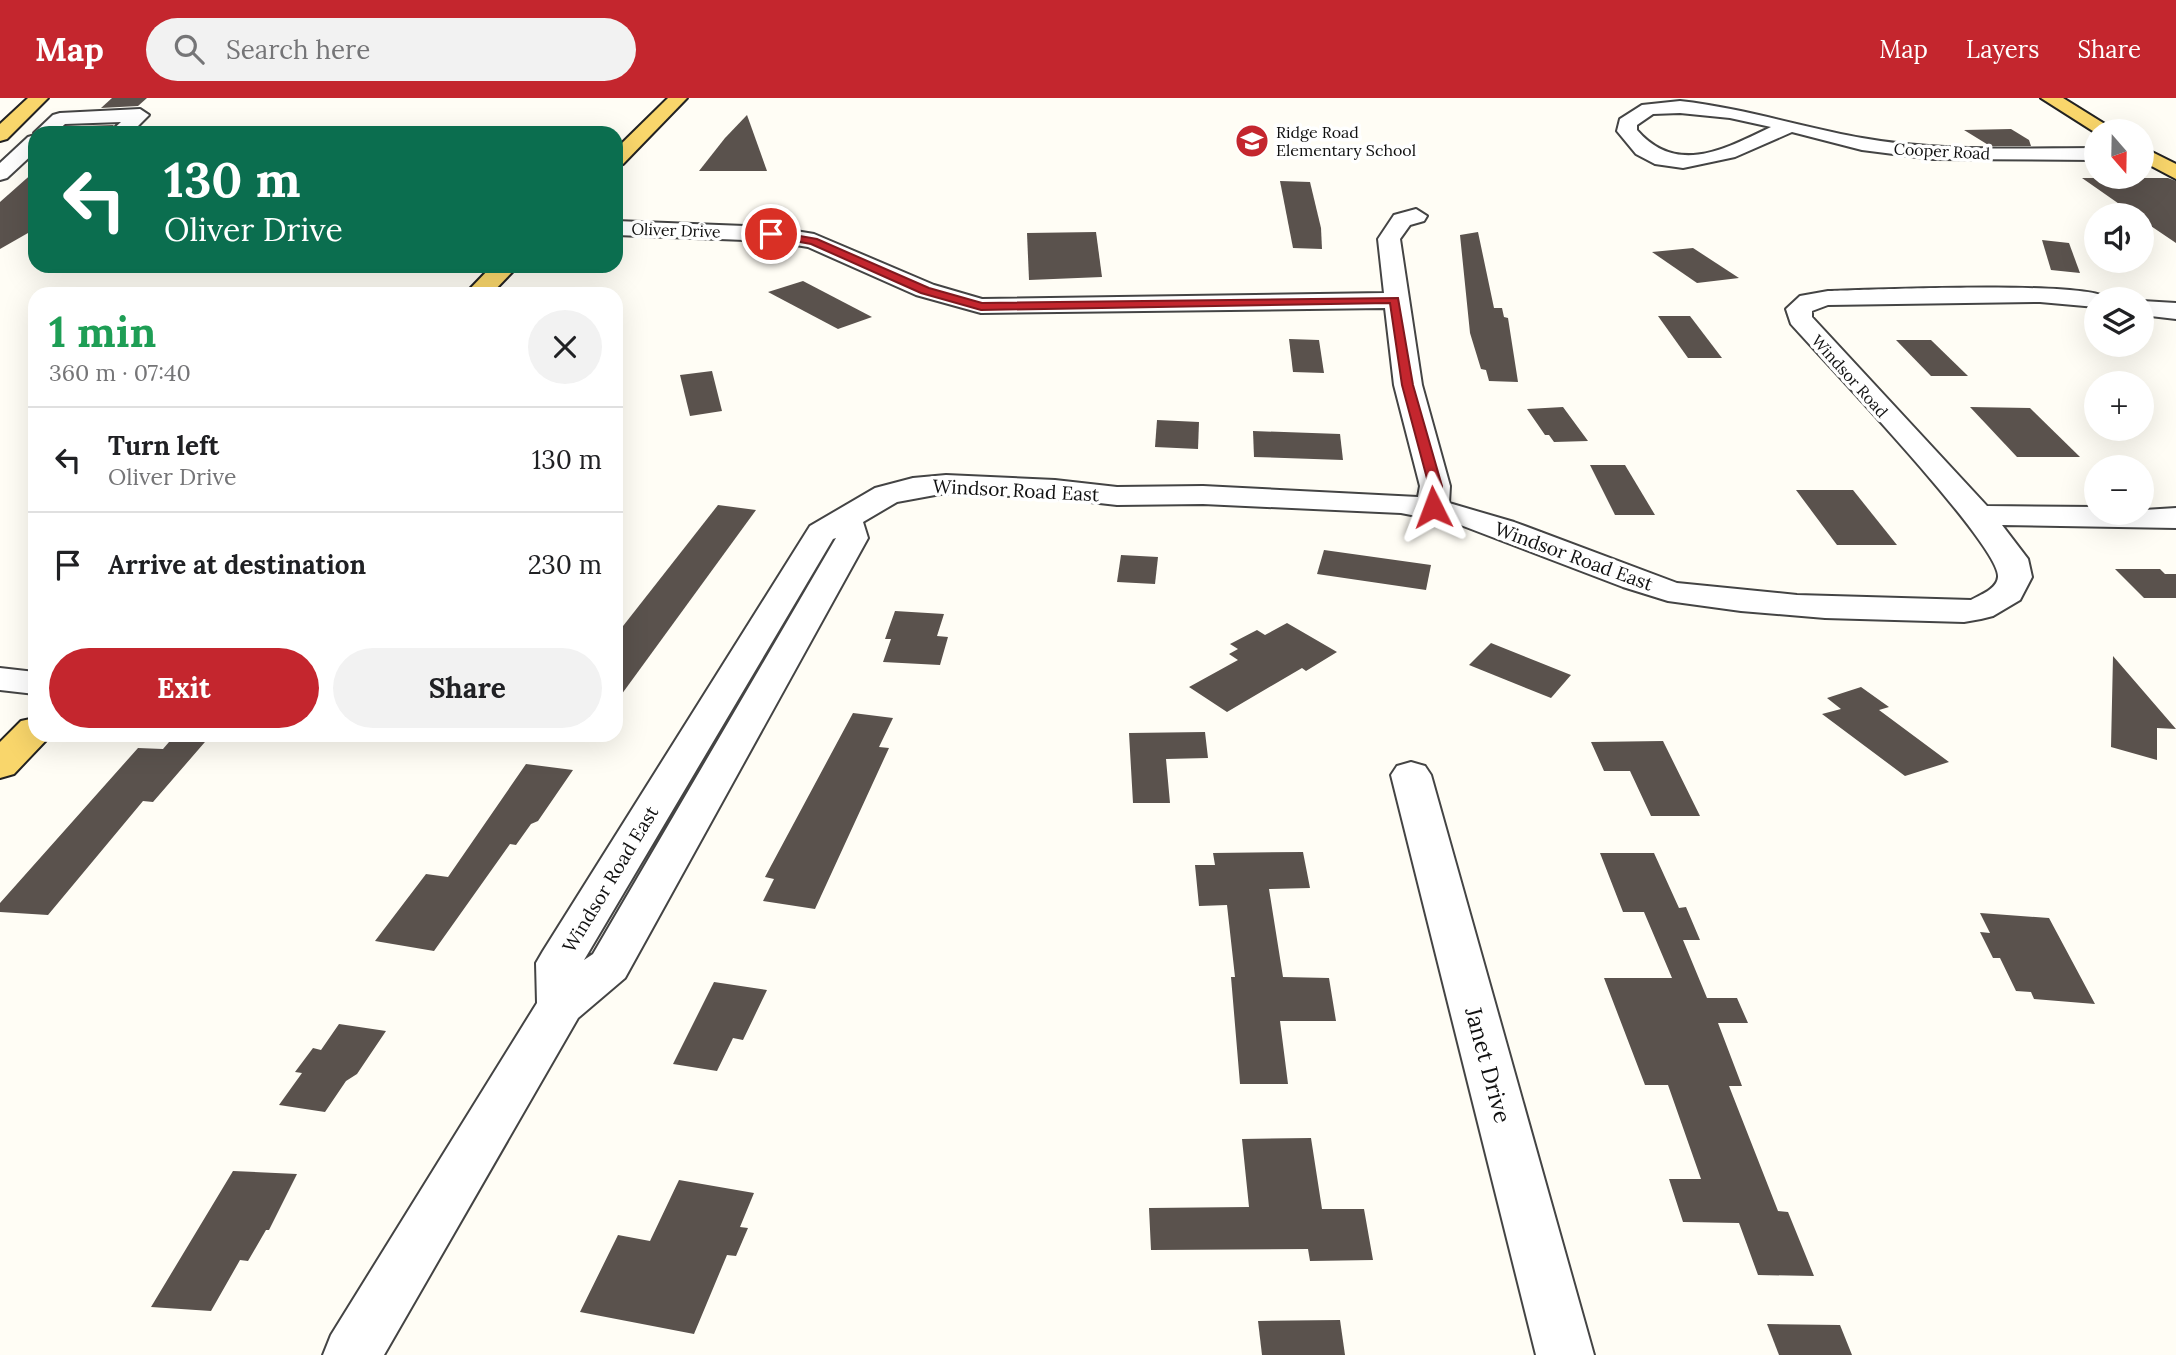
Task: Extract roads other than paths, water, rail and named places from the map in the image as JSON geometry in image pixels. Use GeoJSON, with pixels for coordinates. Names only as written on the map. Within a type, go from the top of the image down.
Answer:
{"type":"FeatureCollection","features":[{"type":"Feature","properties":{"kind":"main road"},"geometry":{"type":"LineString","coordinates":[[7,130],[39,98]]}},
{"type":"Feature","properties":{"kind":"main road"},"geometry":{"type":"LineString","coordinates":[[623,153],[678,98]]}},
{"type":"Feature","properties":{"kind":"main road"},"geometry":{"type":"LineString","coordinates":[[2050,98],[2086,119]]}},
{"type":"Feature","properties":{"kind":"main road"},"geometry":{"type":"LineString","coordinates":[[2154,160],[2176,173]]}},
{"type":"Feature","properties":{"kind":"main road"},"geometry":{"type":"LineString","coordinates":[[484,287],[499,273]]}},
{"type":"Feature","properties":{"kind":"main road"},"geometry":{"type":"LineString","coordinates":[[0,765],[28,737]]}},
{"type":"Feature","properties":{"kind":"street","name":"Cooper Road"},"geometry":{"type":"LineString","coordinates":[[1790,126],[1725,155],[1690,163],[1649,153],[1629,135],[1626,127],[1640,112],[1680,107],[1722,110],[1790,126],[1862,144],[1933,153],[2084,154]]}},
{"type":"Feature","properties":{"kind":"street"},"geometry":{"type":"LineString","coordinates":[[51,126],[60,119],[140,115],[127,126]]}},
{"type":"Feature","properties":{"kind":"street"},"geometry":{"type":"LineString","coordinates":[[7,130],[28,129]]}},
{"type":"Feature","properties":{"kind":"street"},"geometry":{"type":"LineString","coordinates":[[0,144],[28,142]]}},
{"type":"Feature","properties":{"kind":"street"},"geometry":{"type":"LineString","coordinates":[[0,174],[28,148]]}},
{"type":"Feature","properties":{"kind":"street"},"geometry":{"type":"LineString","coordinates":[[1416,216],[1402,220],[1389,239],[1408,385],[1435,486],[1433,507]]}},
{"type":"Feature","properties":{"kind":"street","name":"Oliver Drive"},"geometry":{"type":"LineString","coordinates":[[623,228],[771,234],[814,241],[925,290],[981,306],[1395,300]]}},
{"type":"Feature","properties":{"kind":"street","name":"Windsor Road"},"geometry":{"type":"LineString","coordinates":[[1978,515],[1800,319],[1799,309],[1809,301],[1828,298],[2040,295],[2084,299]]}},
{"type":"Feature","properties":{"kind":"street"},"geometry":{"type":"LineString","coordinates":[[2154,308],[2176,311]]}},
{"type":"Feature","properties":{"kind":"street","name":"Windsor Road East"},"geometry":{"type":"LineString","coordinates":[[352,1355],[561,1005],[609,966],[852,538],[846,520],[863,506],[886,495],[913,487],[946,484],[1055,489],[1117,496],[1203,495],[1433,507],[1528,537],[1669,591],[1777,605],[1964,612],[1998,601],[2008,593],[2015,577],[2011,559],[1978,515]]}},
{"type":"Feature","properties":{"kind":"street"},"geometry":{"type":"LineString","coordinates":[[1978,515],[2176,518]]}},
{"type":"Feature","properties":{"kind":"street"},"geometry":{"type":"LineString","coordinates":[[0,679],[28,681]]}},
{"type":"Feature","properties":{"kind":"street","name":"Janet Drive"},"geometry":{"type":"LineString","coordinates":[[1411,775],[1565,1355]]}},
{"type":"Feature","properties":{"kind":"place","name":"Ridge Road Elementary School"},"geometry":{"type":"Point","coordinates":[1252,141]}}]}
